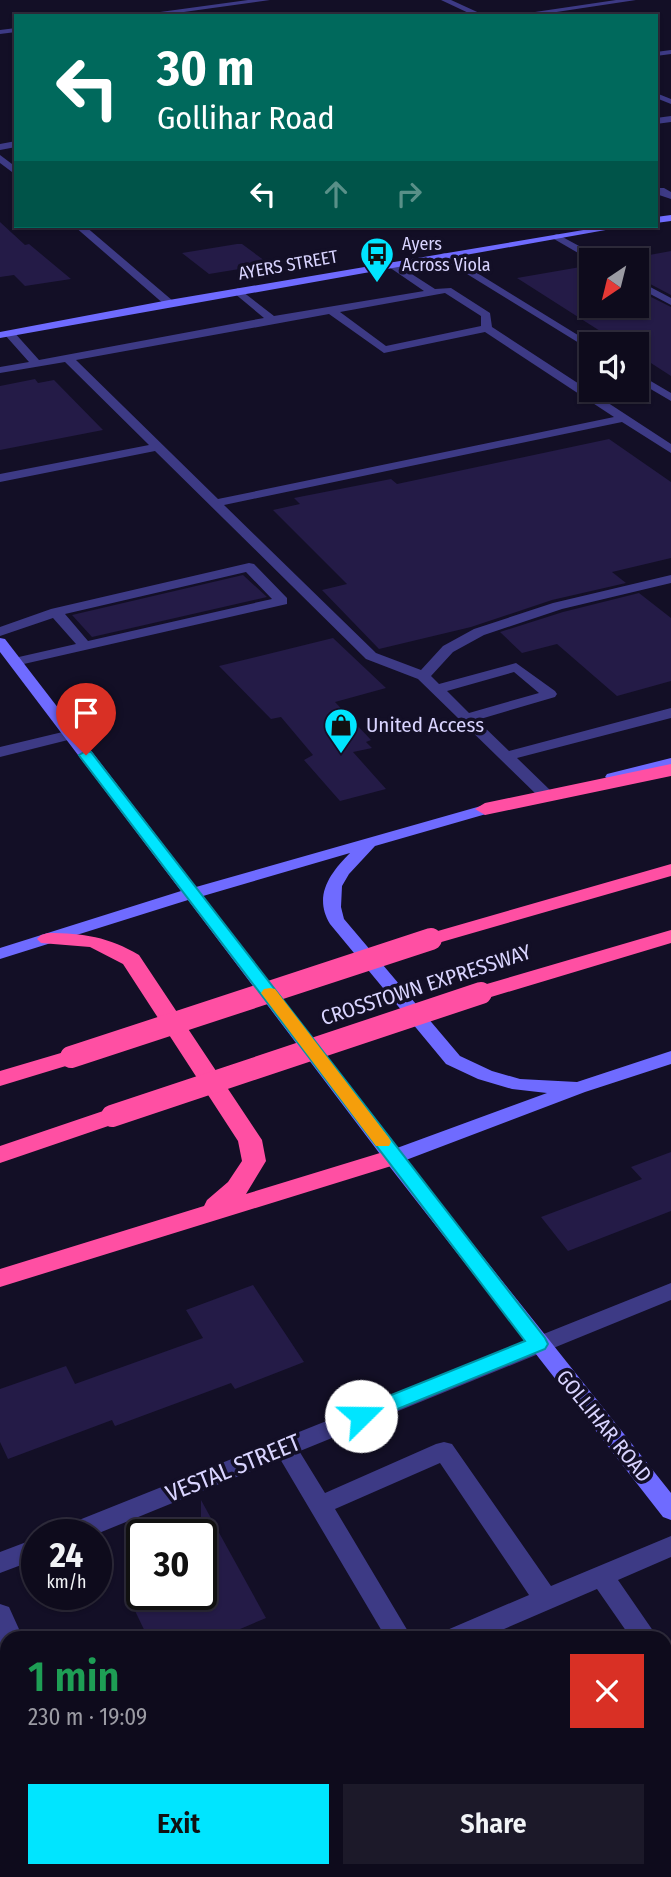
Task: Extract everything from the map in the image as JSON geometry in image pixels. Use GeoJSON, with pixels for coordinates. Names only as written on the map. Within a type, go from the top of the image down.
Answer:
{"type":"FeatureCollection","features":[{"type":"Feature","properties":{"kind":"highway"},"geometry":{"type":"LineString","coordinates":[[485,809],[671,770]]}},
{"type":"Feature","properties":{"kind":"highway","name":"CROSSTOWN EXPRESSWAY"},"geometry":{"type":"LineString","coordinates":[[0,1079],[431,939],[671,870]]}},
{"type":"Feature","properties":{"kind":"highway","name":"CROSSTOWN EXPRESSWAY"},"geometry":{"type":"LineString","coordinates":[[0,1155],[481,993],[671,936]]}},
{"type":"Feature","properties":{"kind":"highway"},"geometry":{"type":"LineString","coordinates":[[48,939],[91,939],[108,944],[131,960],[250,1140],[254,1161],[237,1188],[206,1213]]}},
{"type":"Feature","properties":{"kind":"highway"},"geometry":{"type":"LineString","coordinates":[[0,1278],[393,1157]]}},
{"type":"Feature","properties":{"kind":"main road","name":"AYERS STREET"},"geometry":{"type":"LineString","coordinates":[[4,334],[169,303],[611,228]]}},
{"type":"Feature","properties":{"kind":"main road","name":"GOLLIHAR ROAD"},"geometry":{"type":"LineString","coordinates":[[1,642],[393,1157],[671,1510]]}},
{"type":"Feature","properties":{"kind":"main road"},"geometry":{"type":"LineString","coordinates":[[0,954],[194,893],[368,845],[485,809],[671,763]]}},
{"type":"Feature","properties":{"kind":"main road"},"geometry":{"type":"LineString","coordinates":[[368,845],[331,886],[329,902],[337,920],[453,1060],[485,1075],[519,1086],[578,1088]]}},
{"type":"Feature","properties":{"kind":"main road"},"geometry":{"type":"LineString","coordinates":[[393,1157],[578,1088],[671,1057]]}},
{"type":"Feature","properties":{"kind":"street"},"geometry":{"type":"LineString","coordinates":[[151,14],[266,0]]}},
{"type":"Feature","properties":{"kind":"street"},"geometry":{"type":"LineString","coordinates":[[445,0],[477,14]]}},
{"type":"Feature","properties":{"kind":"street"},"geometry":{"type":"LineString","coordinates":[[527,14],[632,0]]}},
{"type":"Feature","properties":{"kind":"street"},"geometry":{"type":"LineString","coordinates":[[0,158],[14,170]]}},
{"type":"Feature","properties":{"kind":"street"},"geometry":{"type":"LineString","coordinates":[[663,190],[671,196]]}},
{"type":"Feature","properties":{"kind":"street"},"geometry":{"type":"LineString","coordinates":[[81,228],[169,303]]}},
{"type":"Feature","properties":{"kind":"street"},"geometry":{"type":"LineString","coordinates":[[557,237],[579,250]]}},
{"type":"Feature","properties":{"kind":"street"},"geometry":{"type":"LineString","coordinates":[[445,256],[579,340]]}},
{"type":"Feature","properties":{"kind":"street"},"geometry":{"type":"LineString","coordinates":[[393,265],[433,292]]}},
{"type":"Feature","properties":{"kind":"street"},"geometry":{"type":"LineString","coordinates":[[0,370],[447,290],[485,315],[487,328]]}},
{"type":"Feature","properties":{"kind":"street"},"geometry":{"type":"LineString","coordinates":[[649,290],[671,302]]}},
{"type":"Feature","properties":{"kind":"street"},"geometry":{"type":"LineString","coordinates":[[238,291],[272,320]]}},
{"type":"Feature","properties":{"kind":"street"},"geometry":{"type":"LineString","coordinates":[[331,310],[384,350],[487,328],[671,449]]}},
{"type":"Feature","properties":{"kind":"street"},"geometry":{"type":"LineString","coordinates":[[4,334],[36,363]]}},
{"type":"Feature","properties":{"kind":"street"},"geometry":{"type":"LineString","coordinates":[[68,358],[371,656],[423,676],[545,794]]}},
{"type":"Feature","properties":{"kind":"street"},"geometry":{"type":"LineString","coordinates":[[649,384],[671,398]]}},
{"type":"Feature","properties":{"kind":"street"},"geometry":{"type":"LineString","coordinates":[[215,503],[625,418]]}},
{"type":"Feature","properties":{"kind":"street"},"geometry":{"type":"LineString","coordinates":[[657,440],[671,437]]}},
{"type":"Feature","properties":{"kind":"street"},"geometry":{"type":"LineString","coordinates":[[0,478],[158,447]]}},
{"type":"Feature","properties":{"kind":"street"},"geometry":{"type":"LineString","coordinates":[[1,642],[56,612],[249,567],[282,601],[15,662]]}},
{"type":"Feature","properties":{"kind":"street"},"geometry":{"type":"LineString","coordinates":[[423,676],[448,649],[480,632],[558,606],[671,579]]}},
{"type":"Feature","properties":{"kind":"street"},"geometry":{"type":"LineString","coordinates":[[56,612],[85,646]]}},
{"type":"Feature","properties":{"kind":"street"},"geometry":{"type":"LineString","coordinates":[[437,689],[516,667],[550,694],[467,718]]}},
{"type":"Feature","properties":{"kind":"street"},"geometry":{"type":"LineString","coordinates":[[506,756],[671,713]]}},
{"type":"Feature","properties":{"kind":"street"},"geometry":{"type":"LineString","coordinates":[[0,752],[71,735]]}},
{"type":"Feature","properties":{"kind":"street","name":"VESTAL STREET"},"geometry":{"type":"LineString","coordinates":[[107,1519],[671,1291]]}},
{"type":"Feature","properties":{"kind":"street"},"geometry":{"type":"LineString","coordinates":[[285,1447],[395,1631]]}},
{"type":"Feature","properties":{"kind":"street"},"geometry":{"type":"LineString","coordinates":[[320,1505],[444,1451],[546,1600]]}},
{"type":"Feature","properties":{"kind":"street"},"geometry":{"type":"LineString","coordinates":[[473,1631],[671,1546]]}},
{"type":"Feature","properties":{"kind":"street"},"geometry":{"type":"LineString","coordinates":[[0,1563],[21,1554]]}},
{"type":"Feature","properties":{"kind":"street"},"geometry":{"type":"LineString","coordinates":[[601,1575],[640,1631]]}},
{"type":"Feature","properties":{"kind":"building"},"geometry":{"type":"Polygon","coordinates":[[[0,222],[25,245],[29,244],[71,279],[25,286],[14,275],[0,277],[0,222]]]}},
{"type":"Feature","properties":{"kind":"building"},"geometry":{"type":"Polygon","coordinates":[[[242,244],[269,264],[209,274],[182,253],[242,244]]]}},
{"type":"Feature","properties":{"kind":"building"},"geometry":{"type":"Polygon","coordinates":[[[671,251],[671,295],[649,283],[649,255],[671,251]]]}},
{"type":"Feature","properties":{"kind":"building"},"geometry":{"type":"Polygon","coordinates":[[[579,267],[579,318],[517,278],[579,267]]]}},
{"type":"Feature","properties":{"kind":"building"},"geometry":{"type":"Polygon","coordinates":[[[649,296],[671,307],[671,376],[649,362],[649,332],[602,332],[580,318],[649,318],[649,296]]]}},
{"type":"Feature","properties":{"kind":"building"},"geometry":{"type":"Polygon","coordinates":[[[35,379],[38,383],[54,380],[103,430],[0,450],[0,386],[35,379]]]}},
{"type":"Feature","properties":{"kind":"building"},"geometry":{"type":"Polygon","coordinates":[[[609,439],[671,482],[671,558],[612,572],[626,583],[552,600],[471,627],[379,649],[322,590],[347,584],[273,510],[300,504],[294,498],[391,479],[397,484],[609,439]]]}},
{"type":"Feature","properties":{"kind":"building"},"geometry":{"type":"Polygon","coordinates":[[[243,575],[267,597],[92,637],[72,615],[243,575]]]}},
{"type":"Feature","properties":{"kind":"building"},"geometry":{"type":"Polygon","coordinates":[[[639,593],[671,618],[671,681],[617,696],[557,644],[522,653],[500,632],[563,612],[639,593]]]}},
{"type":"Feature","properties":{"kind":"building"},"geometry":{"type":"Polygon","coordinates":[[[333,638],[386,688],[335,702],[371,740],[366,742],[372,748],[353,752],[386,789],[340,801],[304,760],[313,755],[281,717],[271,719],[219,666],[333,638]]]}},
{"type":"Feature","properties":{"kind":"building"},"geometry":{"type":"Polygon","coordinates":[[[671,1152],[671,1211],[568,1251],[541,1217],[642,1179],[631,1167],[671,1152]]]}},
{"type":"Feature","properties":{"kind":"building"},"geometry":{"type":"Polygon","coordinates":[[[253,1285],[304,1362],[235,1389],[231,1383],[115,1426],[112,1420],[8,1459],[0,1442],[0,1389],[66,1366],[75,1384],[203,1338],[186,1310],[253,1285]]]}},
{"type":"Feature","properties":{"kind":"building"},"geometry":{"type":"Polygon","coordinates":[[[201,1500],[211,1519],[201,1519],[201,1500]]]}},
{"type":"Feature","properties":{"kind":"building"},"geometry":{"type":"Polygon","coordinates":[[[217,1529],[266,1618],[235,1631],[145,1631],[135,1610],[217,1610],[217,1529]]]}},
{"type":"Feature","properties":{"kind":"slow traffic"},"geometry":{"type":"LineString","coordinates":[[270,993],[382,1142]]}},
{"type":"Feature","properties":{"kind":"place","name":"Ayers Across Viola"},"geometry":{"type":"Point","coordinates":[377,284]}},
{"type":"Feature","properties":{"kind":"place","name":"United Access"},"geometry":{"type":"Point","coordinates":[341,755]}},
{"type":"Feature","properties":{"kind":"route"},"geometry":{"type":"LineString","coordinates":[[86,755],[538,1344],[361,1416]]}}]}
